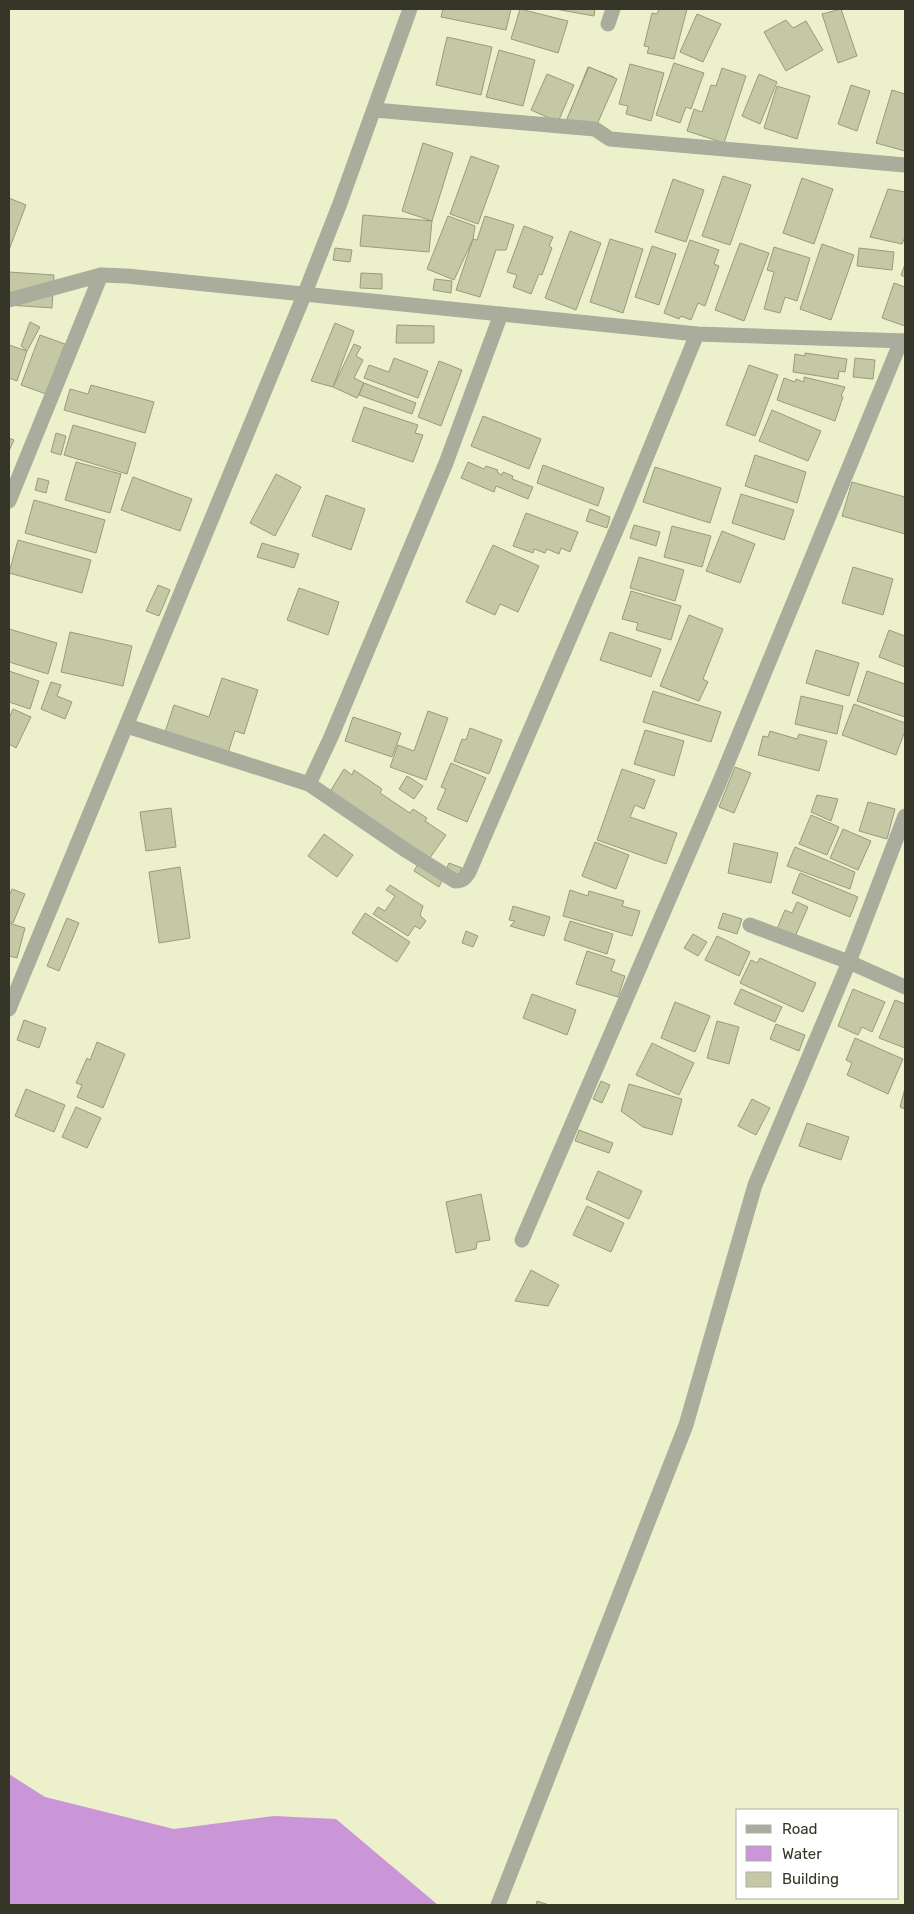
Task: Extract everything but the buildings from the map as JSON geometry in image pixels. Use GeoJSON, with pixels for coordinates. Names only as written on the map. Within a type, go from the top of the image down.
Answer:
{"type":"FeatureCollection","features":[{"type":"Feature","properties":{"kind":"street"},"geometry":{"type":"LineString","coordinates":[[9,1009],[305,293],[410,9]]}},
{"type":"Feature","properties":{"kind":"street"},"geometry":{"type":"LineString","coordinates":[[608,24],[613,9]]}},
{"type":"Feature","properties":{"kind":"street"},"geometry":{"type":"LineString","coordinates":[[374,110],[595,129],[610,139],[905,166]]}},
{"type":"Feature","properties":{"kind":"street"},"geometry":{"type":"LineString","coordinates":[[9,501],[101,275]]}},
{"type":"Feature","properties":{"kind":"street"},"geometry":{"type":"LineString","coordinates":[[9,300],[101,275],[127,276],[697,334],[903,341],[720,781],[522,1240]]}},
{"type":"Feature","properties":{"kind":"street"},"geometry":{"type":"LineString","coordinates":[[309,784],[331,737],[446,463],[501,314]]}},
{"type":"Feature","properties":{"kind":"street"},"geometry":{"type":"LineString","coordinates":[[127,726],[309,784],[455,881],[464,879],[469,872],[612,539],[697,334]]}},
{"type":"Feature","properties":{"kind":"street"},"geometry":{"type":"LineString","coordinates":[[498,1905],[686,1424],[755,1185],[849,962],[905,816]]}},
{"type":"Feature","properties":{"kind":"street"},"geometry":{"type":"LineString","coordinates":[[750,925],[849,962],[905,987]]}},
{"type":"Feature","properties":{"kind":"water"},"geometry":{"type":"Polygon","coordinates":[[[9,1774],[45,1797],[174,1829],[274,1816],[336,1819],[438,1905],[9,1905],[9,1774]]]}}]}
